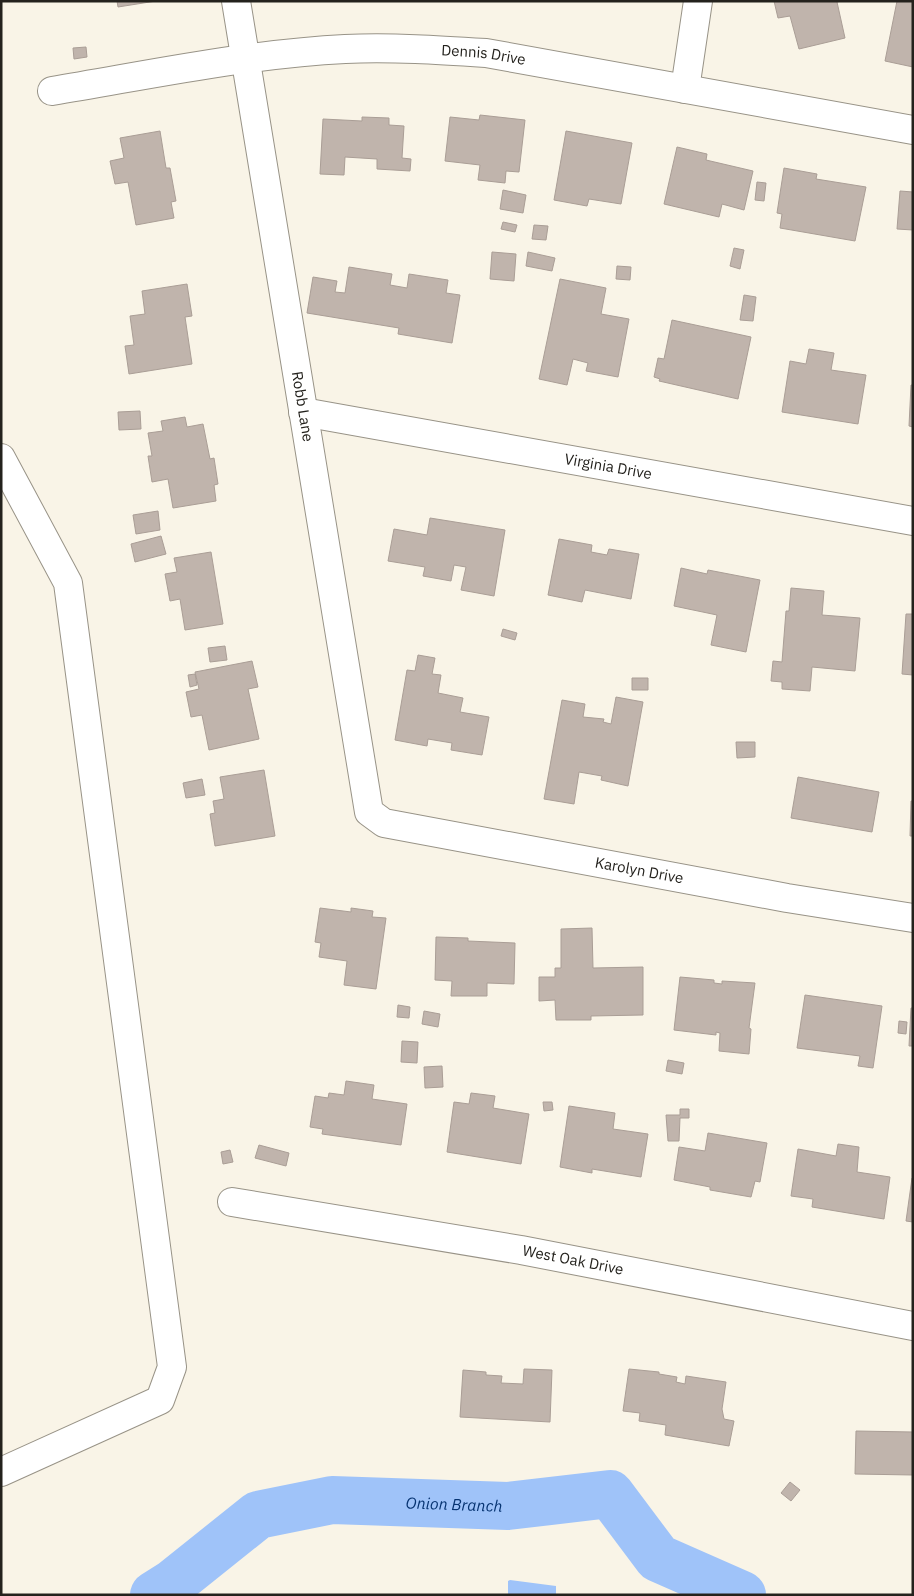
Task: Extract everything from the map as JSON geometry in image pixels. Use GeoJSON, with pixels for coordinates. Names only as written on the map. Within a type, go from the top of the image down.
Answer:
{"type":"FeatureCollection","features":[{"type":"Feature","properties":{"kind":"street","name":"Robb Lane"},"geometry":{"type":"LineString","coordinates":[[236,1],[369,812]]}},
{"type":"Feature","properties":{"kind":"street"},"geometry":{"type":"LineString","coordinates":[[686,89],[698,1]]}},
{"type":"Feature","properties":{"kind":"street","name":"Dennis Drive"},"geometry":{"type":"LineString","coordinates":[[52,91],[245,59],[345,50],[415,49],[486,53],[913,130]]}},
{"type":"Feature","properties":{"kind":"street","name":"Virginia Drive"},"geometry":{"type":"LineString","coordinates":[[303,412],[913,520]]}},
{"type":"Feature","properties":{"kind":"street"},"geometry":{"type":"LineString","coordinates":[[1,458],[68,583],[172,1367],[160,1400],[1,1472]]}},
{"type":"Feature","properties":{"kind":"street","name":"Karolyn Drive"},"geometry":{"type":"LineString","coordinates":[[369,812],[384,823],[787,898],[913,918]]}},
{"type":"Feature","properties":{"kind":"street","name":"West Oak Drive"},"geometry":{"type":"LineString","coordinates":[[232,1202],[521,1250],[913,1326]]}},
{"type":"Feature","properties":{"kind":"water"},"geometry":{"type":"Polygon","coordinates":[[[508,1581],[556,1586],[556,1595],[508,1595],[508,1581]]]}},
{"type":"Feature","properties":{"kind":"building"},"geometry":{"type":"Polygon","coordinates":[[[117,1],[156,1],[118,7],[117,1]]]}},
{"type":"Feature","properties":{"kind":"building"},"geometry":{"type":"Polygon","coordinates":[[[774,1],[841,1],[837,2],[845,38],[799,49],[790,16],[778,18],[774,1]]]}},
{"type":"Feature","properties":{"kind":"building"},"geometry":{"type":"Polygon","coordinates":[[[897,1],[913,1],[913,67],[885,61],[897,1]]]}},
{"type":"Feature","properties":{"kind":"building"},"geometry":{"type":"Polygon","coordinates":[[[86,47],[87,57],[74,59],[73,48],[86,47]]]}},
{"type":"Feature","properties":{"kind":"building"},"geometry":{"type":"Polygon","coordinates":[[[480,115],[525,120],[519,172],[506,171],[505,183],[478,180],[480,165],[445,161],[450,117],[479,120],[480,115]]]}},
{"type":"Feature","properties":{"kind":"building"},"geometry":{"type":"Polygon","coordinates":[[[362,117],[389,118],[389,125],[404,126],[402,158],[411,159],[410,171],[377,169],[377,159],[345,157],[344,175],[320,174],[323,119],[362,121],[362,117]]]}},
{"type":"Feature","properties":{"kind":"building"},"geometry":{"type":"Polygon","coordinates":[[[160,131],[166,168],[170,168],[176,201],[171,202],[174,218],[136,225],[128,182],[115,184],[110,161],[124,158],[120,138],[160,131]]]}},
{"type":"Feature","properties":{"kind":"building"},"geometry":{"type":"Polygon","coordinates":[[[566,131],[632,143],[621,204],[589,199],[587,206],[554,200],[566,131]]]}},
{"type":"Feature","properties":{"kind":"building"},"geometry":{"type":"Polygon","coordinates":[[[677,147],[707,154],[706,160],[753,171],[744,210],[722,204],[719,217],[664,204],[677,147]]]}},
{"type":"Feature","properties":{"kind":"building"},"geometry":{"type":"Polygon","coordinates":[[[784,168],[817,174],[816,179],[866,187],[855,241],[780,228],[782,214],[777,213],[784,168]]]}},
{"type":"Feature","properties":{"kind":"building"},"geometry":{"type":"Polygon","coordinates":[[[757,182],[766,183],[764,201],[755,200],[757,182]]]}},
{"type":"Feature","properties":{"kind":"building"},"geometry":{"type":"Polygon","coordinates":[[[503,190],[526,195],[523,213],[500,209],[503,190]]]}},
{"type":"Feature","properties":{"kind":"building"},"geometry":{"type":"Polygon","coordinates":[[[900,191],[913,192],[913,230],[897,229],[900,191]]]}},
{"type":"Feature","properties":{"kind":"building"},"geometry":{"type":"Polygon","coordinates":[[[503,222],[517,225],[515,232],[501,229],[503,222]]]}},
{"type":"Feature","properties":{"kind":"building"},"geometry":{"type":"Polygon","coordinates":[[[534,225],[548,226],[546,240],[532,239],[534,225]]]}},
{"type":"Feature","properties":{"kind":"building"},"geometry":{"type":"Polygon","coordinates":[[[734,248],[744,250],[740,269],[730,266],[734,248]]]}},
{"type":"Feature","properties":{"kind":"building"},"geometry":{"type":"Polygon","coordinates":[[[492,252],[516,254],[514,281],[490,279],[492,252]]]}},
{"type":"Feature","properties":{"kind":"building"},"geometry":{"type":"Polygon","coordinates":[[[528,252],[555,258],[552,271],[526,266],[528,252]]]}},
{"type":"Feature","properties":{"kind":"building"},"geometry":{"type":"Polygon","coordinates":[[[617,266],[631,267],[630,280],[616,279],[617,266]]]}},
{"type":"Feature","properties":{"kind":"building"},"geometry":{"type":"Polygon","coordinates":[[[349,267],[392,274],[390,285],[407,288],[409,274],[448,280],[446,293],[460,295],[452,343],[398,334],[399,328],[307,313],[313,277],[337,281],[335,292],[345,293],[349,267]]]}},
{"type":"Feature","properties":{"kind":"building"},"geometry":{"type":"Polygon","coordinates":[[[560,279],[606,288],[601,314],[629,319],[618,377],[586,371],[588,363],[573,359],[567,385],[539,379],[560,279]]]}},
{"type":"Feature","properties":{"kind":"building"},"geometry":{"type":"Polygon","coordinates":[[[187,284],[192,316],[185,317],[192,364],[129,374],[125,346],[134,345],[130,316],[145,314],[142,291],[187,284]]]}},
{"type":"Feature","properties":{"kind":"building"},"geometry":{"type":"Polygon","coordinates":[[[744,295],[756,297],[753,321],[740,320],[744,295]]]}},
{"type":"Feature","properties":{"kind":"building"},"geometry":{"type":"Polygon","coordinates":[[[672,320],[751,337],[738,399],[659,381],[660,379],[654,377],[658,358],[664,359],[672,320]]]}},
{"type":"Feature","properties":{"kind":"building"},"geometry":{"type":"Polygon","coordinates":[[[809,349],[834,353],[831,370],[866,375],[858,424],[782,412],[790,361],[806,364],[809,349]]]}},
{"type":"Feature","properties":{"kind":"building"},"geometry":{"type":"Polygon","coordinates":[[[911,385],[913,385],[913,427],[909,426],[911,385]]]}},
{"type":"Feature","properties":{"kind":"building"},"geometry":{"type":"Polygon","coordinates":[[[140,411],[141,429],[119,430],[118,412],[140,411]]]}},
{"type":"Feature","properties":{"kind":"building"},"geometry":{"type":"Polygon","coordinates":[[[185,417],[187,427],[203,424],[210,459],[214,458],[218,484],[214,485],[216,501],[173,508],[168,479],[152,482],[148,456],[152,456],[148,433],[163,431],[161,421],[185,417]]]}},
{"type":"Feature","properties":{"kind":"building"},"geometry":{"type":"Polygon","coordinates":[[[158,511],[160,530],[136,534],[133,515],[158,511]]]}},
{"type":"Feature","properties":{"kind":"building"},"geometry":{"type":"Polygon","coordinates":[[[430,518],[505,530],[494,596],[461,590],[466,567],[454,565],[451,581],[423,576],[425,567],[388,561],[394,529],[427,535],[430,518]]]}},
{"type":"Feature","properties":{"kind":"building"},"geometry":{"type":"Polygon","coordinates":[[[161,536],[166,554],[135,562],[131,544],[161,536]]]}},
{"type":"Feature","properties":{"kind":"building"},"geometry":{"type":"Polygon","coordinates":[[[559,539],[592,545],[591,552],[607,555],[609,549],[639,554],[631,599],[585,590],[582,602],[548,595],[559,539]]]}},
{"type":"Feature","properties":{"kind":"building"},"geometry":{"type":"Polygon","coordinates":[[[211,552],[223,624],[185,630],[180,599],[170,601],[165,574],[177,572],[174,558],[211,552]]]}},
{"type":"Feature","properties":{"kind":"building"},"geometry":{"type":"Polygon","coordinates":[[[681,568],[707,574],[708,570],[760,580],[746,652],[711,645],[717,615],[674,606],[681,568]]]}},
{"type":"Feature","properties":{"kind":"building"},"geometry":{"type":"Polygon","coordinates":[[[791,588],[824,591],[822,615],[860,618],[855,671],[812,667],[810,691],[782,689],[782,682],[771,681],[773,661],[782,662],[786,611],[789,611],[791,588]]]}},
{"type":"Feature","properties":{"kind":"building"},"geometry":{"type":"Polygon","coordinates":[[[906,614],[913,614],[913,675],[902,674],[906,614]]]}},
{"type":"Feature","properties":{"kind":"building"},"geometry":{"type":"Polygon","coordinates":[[[503,629],[517,633],[515,640],[501,636],[503,629]]]}},
{"type":"Feature","properties":{"kind":"building"},"geometry":{"type":"Polygon","coordinates":[[[225,646],[227,660],[210,662],[208,648],[225,646]]]}},
{"type":"Feature","properties":{"kind":"building"},"geometry":{"type":"Polygon","coordinates":[[[418,655],[435,658],[432,674],[441,675],[438,693],[463,698],[460,712],[489,717],[482,755],[451,750],[452,743],[428,739],[427,746],[395,740],[407,670],[415,671],[418,655]]]}},
{"type":"Feature","properties":{"kind":"building"},"geometry":{"type":"Polygon","coordinates":[[[252,661],[258,687],[248,689],[259,739],[209,750],[202,715],[191,717],[186,692],[199,689],[195,672],[252,661]]]}},
{"type":"Feature","properties":{"kind":"building"},"geometry":{"type":"Polygon","coordinates":[[[195,674],[197,685],[190,687],[188,675],[195,674]]]}},
{"type":"Feature","properties":{"kind":"building"},"geometry":{"type":"Polygon","coordinates":[[[632,678],[648,678],[648,690],[632,690],[632,678]]]}},
{"type":"Feature","properties":{"kind":"building"},"geometry":{"type":"Polygon","coordinates":[[[616,697],[643,702],[628,786],[601,780],[602,776],[579,772],[574,804],[544,799],[562,700],[585,704],[583,717],[604,719],[603,722],[611,724],[616,697]]]}},
{"type":"Feature","properties":{"kind":"building"},"geometry":{"type":"Polygon","coordinates":[[[736,742],[755,742],[755,757],[737,758],[736,742]]]}},
{"type":"Feature","properties":{"kind":"building"},"geometry":{"type":"Polygon","coordinates":[[[264,770],[275,836],[215,846],[210,814],[215,813],[213,801],[224,799],[220,777],[264,770]]]}},
{"type":"Feature","properties":{"kind":"building"},"geometry":{"type":"Polygon","coordinates":[[[798,777],[879,792],[872,832],[791,818],[798,777]]]}},
{"type":"Feature","properties":{"kind":"building"},"geometry":{"type":"Polygon","coordinates":[[[202,779],[205,795],[186,798],[183,783],[202,779]]]}},
{"type":"Feature","properties":{"kind":"building"},"geometry":{"type":"Polygon","coordinates":[[[911,801],[913,801],[913,836],[910,836],[911,801]]]}},
{"type":"Feature","properties":{"kind":"building"},"geometry":{"type":"Polygon","coordinates":[[[320,908],[351,912],[351,908],[373,911],[372,917],[386,918],[376,989],[344,985],[347,961],[319,957],[321,943],[315,942],[320,908]]]}},
{"type":"Feature","properties":{"kind":"building"},"geometry":{"type":"Polygon","coordinates":[[[592,928],[593,968],[643,967],[643,1015],[591,1016],[591,1020],[556,1020],[555,1000],[539,1001],[539,977],[555,977],[555,968],[561,968],[561,929],[592,928]]]}},
{"type":"Feature","properties":{"kind":"building"},"geometry":{"type":"Polygon","coordinates":[[[436,937],[468,938],[468,941],[515,943],[514,984],[487,983],[487,996],[451,996],[452,981],[435,980],[436,937]]]}},
{"type":"Feature","properties":{"kind":"building"},"geometry":{"type":"Polygon","coordinates":[[[680,977],[714,980],[714,983],[722,984],[722,981],[755,983],[749,1028],[751,1029],[749,1054],[719,1051],[720,1033],[716,1032],[716,1035],[674,1030],[680,977]]]}},
{"type":"Feature","properties":{"kind":"building"},"geometry":{"type":"Polygon","coordinates":[[[805,995],[882,1006],[873,1068],[858,1066],[860,1056],[797,1048],[805,995]]]}},
{"type":"Feature","properties":{"kind":"building"},"geometry":{"type":"Polygon","coordinates":[[[398,1005],[410,1007],[409,1018],[397,1017],[398,1005]]]}},
{"type":"Feature","properties":{"kind":"building"},"geometry":{"type":"Polygon","coordinates":[[[911,1008],[913,1008],[913,1046],[909,1046],[911,1008]]]}},
{"type":"Feature","properties":{"kind":"building"},"geometry":{"type":"Polygon","coordinates":[[[424,1011],[440,1014],[438,1027],[422,1024],[424,1011]]]}},
{"type":"Feature","properties":{"kind":"building"},"geometry":{"type":"Polygon","coordinates":[[[899,1021],[907,1022],[906,1034],[898,1033],[899,1021]]]}},
{"type":"Feature","properties":{"kind":"building"},"geometry":{"type":"Polygon","coordinates":[[[402,1041],[418,1042],[417,1063],[401,1062],[402,1041]]]}},
{"type":"Feature","properties":{"kind":"building"},"geometry":{"type":"Polygon","coordinates":[[[668,1060],[684,1063],[682,1074],[666,1071],[668,1060]]]}},
{"type":"Feature","properties":{"kind":"building"},"geometry":{"type":"Polygon","coordinates":[[[442,1066],[443,1087],[425,1088],[424,1067],[442,1066]]]}},
{"type":"Feature","properties":{"kind":"building"},"geometry":{"type":"Polygon","coordinates":[[[346,1081],[374,1085],[372,1099],[407,1104],[401,1145],[322,1134],[323,1129],[310,1127],[315,1096],[328,1098],[329,1093],[344,1095],[346,1081]]]}},
{"type":"Feature","properties":{"kind":"building"},"geometry":{"type":"Polygon","coordinates":[[[471,1093],[495,1096],[493,1108],[529,1114],[521,1164],[447,1152],[454,1102],[469,1104],[471,1093]]]}},
{"type":"Feature","properties":{"kind":"building"},"geometry":{"type":"Polygon","coordinates":[[[543,1102],[552,1102],[553,1110],[544,1111],[543,1102]]]}},
{"type":"Feature","properties":{"kind":"building"},"geometry":{"type":"Polygon","coordinates":[[[569,1106],[615,1113],[613,1129],[648,1134],[641,1177],[592,1169],[592,1173],[560,1167],[569,1106]]]}},
{"type":"Feature","properties":{"kind":"building"},"geometry":{"type":"Polygon","coordinates":[[[680,1109],[689,1109],[689,1118],[680,1118],[679,1141],[668,1141],[666,1115],[680,1115],[680,1109]]]}},
{"type":"Feature","properties":{"kind":"building"},"geometry":{"type":"Polygon","coordinates":[[[708,1133],[767,1143],[760,1182],[755,1181],[751,1197],[710,1190],[710,1187],[674,1180],[679,1147],[705,1151],[708,1133]]]}},
{"type":"Feature","properties":{"kind":"building"},"geometry":{"type":"Polygon","coordinates":[[[838,1144],[859,1147],[857,1172],[890,1177],[884,1219],[812,1207],[813,1199],[791,1196],[798,1149],[836,1156],[838,1144]]]}},
{"type":"Feature","properties":{"kind":"building"},"geometry":{"type":"Polygon","coordinates":[[[259,1145],[289,1153],[286,1166],[255,1158],[259,1145]]]}},
{"type":"Feature","properties":{"kind":"building"},"geometry":{"type":"Polygon","coordinates":[[[230,1150],[233,1162],[223,1164],[221,1152],[230,1150]]]}},
{"type":"Feature","properties":{"kind":"building"},"geometry":{"type":"Polygon","coordinates":[[[913,1178],[913,1222],[906,1221],[913,1178]]]}},
{"type":"Feature","properties":{"kind":"building"},"geometry":{"type":"Polygon","coordinates":[[[524,1369],[552,1370],[550,1422],[460,1417],[463,1370],[486,1372],[486,1375],[502,1376],[501,1383],[523,1384],[524,1369]]]}},
{"type":"Feature","properties":{"kind":"building"},"geometry":{"type":"Polygon","coordinates":[[[629,1369],[659,1372],[659,1374],[677,1377],[676,1382],[685,1384],[686,1376],[726,1382],[722,1409],[724,1419],[734,1421],[729,1446],[665,1435],[666,1425],[639,1421],[640,1413],[623,1411],[629,1369]]]}},
{"type":"Feature","properties":{"kind":"building"},"geometry":{"type":"Polygon","coordinates":[[[856,1431],[913,1432],[913,1475],[855,1474],[856,1431]]]}},
{"type":"Feature","properties":{"kind":"building"},"geometry":{"type":"Polygon","coordinates":[[[790,1482],[800,1490],[791,1501],[781,1493],[790,1482]]]}},
{"type":"Feature","properties":{"kind":"waterway","name":"Onion Branch"},"geometry":{"type":"LineString","coordinates":[[154,1595],[173,1583],[258,1515],[332,1500],[508,1506],[610,1494],[658,1558],[742,1595]]}}]}
